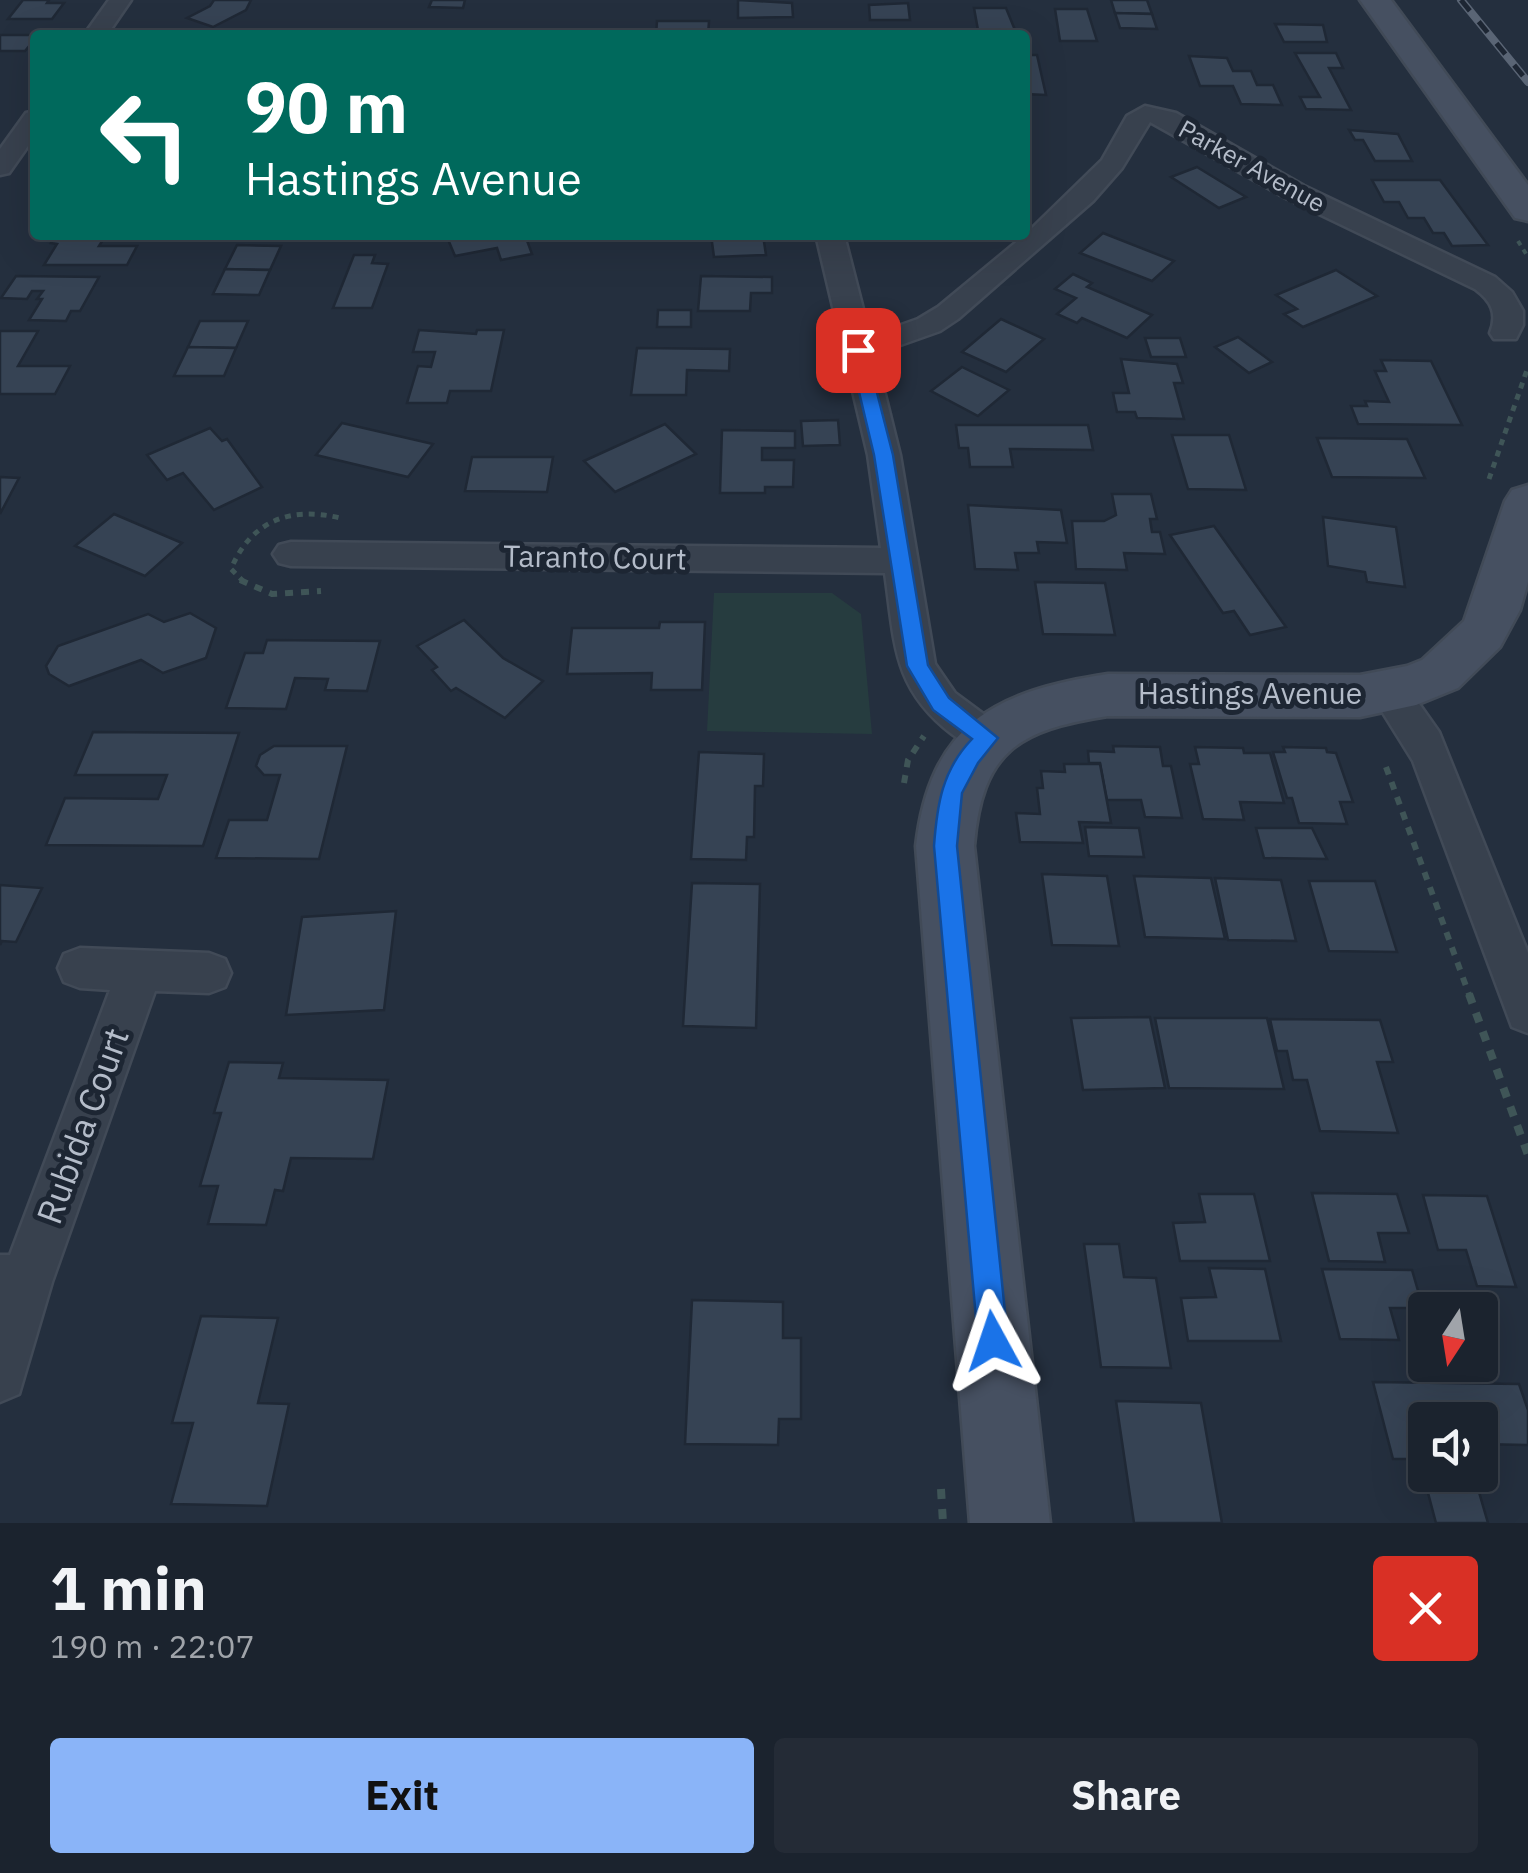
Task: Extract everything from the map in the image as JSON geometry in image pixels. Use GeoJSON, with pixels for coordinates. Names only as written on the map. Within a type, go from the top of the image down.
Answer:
{"type":"FeatureCollection","features":[{"type":"Feature","properties":{"kind":"main road"},"geometry":{"type":"LineString","coordinates":[[1375,0],[1528,210]]}},
{"type":"Feature","properties":{"kind":"main road","name":"Hastings Avenue"},"geometry":{"type":"LineString","coordinates":[[1010,1523],[946,846],[950,793],[970,756],[987,738],[1036,710],[1108,695],[1327,697],[1389,692],[1416,686],[1440,674],[1482,634],[1495,610],[1507,495]]}},
{"type":"Feature","properties":{"kind":"street"},"geometry":{"type":"LineString","coordinates":[[99,30],[120,0]]}},
{"type":"Feature","properties":{"kind":"street","name":"Parker Avenue"},"geometry":{"type":"LineString","coordinates":[[858,350],[929,325],[948,313],[1084,195],[1113,163],[1136,121],[1145,113],[1167,118],[1294,192],[1485,283],[1508,308],[1510,320],[1505,332]]}},
{"type":"Feature","properties":{"kind":"street"},"geometry":{"type":"LineString","coordinates":[[5,153],[30,124]]}},
{"type":"Feature","properties":{"kind":"street"},"geometry":{"type":"LineString","coordinates":[[831,240],[884,455],[918,666],[924,680],[951,713],[987,738]]}},
{"type":"Feature","properties":{"kind":"street","name":"Taranto Court"},"geometry":{"type":"LineString","coordinates":[[291,554],[900,562]]}},
{"type":"Feature","properties":{"kind":"street"},"geometry":{"type":"LineString","coordinates":[[1389,692],[1414,724],[1434,761],[1528,1012]]}},
{"type":"Feature","properties":{"kind":"street"},"geometry":{"type":"LineString","coordinates":[[80,968],[209,973]]}},
{"type":"Feature","properties":{"kind":"street","name":"Rubida Court"},"geometry":{"type":"LineString","coordinates":[[0,1375],[13,1282],[140,970]]}},
{"type":"Feature","properties":{"kind":"path"},"geometry":{"type":"LineString","coordinates":[[1507,495],[1516,401],[1528,367]]}},
{"type":"Feature","properties":{"kind":"path"},"geometry":{"type":"LineString","coordinates":[[1516,401],[1527,404]]}},
{"type":"Feature","properties":{"kind":"path"},"geometry":{"type":"LineString","coordinates":[[1380,750],[1528,1155]]}},
{"type":"Feature","properties":{"kind":"green space"},"geometry":{"type":"Polygon","coordinates":[[[714,593],[832,593],[861,614],[872,734],[707,731],[714,593]]]}},
{"type":"Feature","properties":{"kind":"building"},"geometry":{"type":"Polygon","coordinates":[[[23,0],[64,3],[52,19],[8,19],[23,0]]]}},
{"type":"Feature","properties":{"kind":"building"},"geometry":{"type":"Polygon","coordinates":[[[214,0],[251,0],[246,10],[213,27],[187,18],[214,0]]]}},
{"type":"Feature","properties":{"kind":"building"},"geometry":{"type":"Polygon","coordinates":[[[432,0],[465,0],[463,8],[429,7],[432,0]]]}},
{"type":"Feature","properties":{"kind":"building"},"geometry":{"type":"Polygon","coordinates":[[[738,0],[792,3],[793,17],[738,18],[738,0]]]}},
{"type":"Feature","properties":{"kind":"building"},"geometry":{"type":"Polygon","coordinates":[[[1111,0],[1147,0],[1152,14],[1115,13],[1111,0]]]}},
{"type":"Feature","properties":{"kind":"building"},"geometry":{"type":"Polygon","coordinates":[[[908,3],[910,20],[870,20],[869,5],[908,3]]]}},
{"type":"Feature","properties":{"kind":"building"},"geometry":{"type":"Polygon","coordinates":[[[974,8],[1006,8],[1015,30],[978,30],[974,8]]]}},
{"type":"Feature","properties":{"kind":"building"},"geometry":{"type":"Polygon","coordinates":[[[1055,9],[1087,9],[1097,41],[1060,41],[1055,9]]]}},
{"type":"Feature","properties":{"kind":"building"},"geometry":{"type":"Polygon","coordinates":[[[1115,13],[1152,14],[1157,29],[1120,28],[1115,13]]]}},
{"type":"Feature","properties":{"kind":"building"},"geometry":{"type":"Polygon","coordinates":[[[657,21],[709,21],[708,30],[656,30],[657,21]]]}},
{"type":"Feature","properties":{"kind":"building"},"geometry":{"type":"Polygon","coordinates":[[[1275,24],[1323,25],[1327,42],[1284,42],[1275,24]]]}},
{"type":"Feature","properties":{"kind":"building"},"geometry":{"type":"Polygon","coordinates":[[[0,35],[30,35],[25,51],[0,51],[0,35]]]}},
{"type":"Feature","properties":{"kind":"building"},"geometry":{"type":"Polygon","coordinates":[[[1295,53],[1336,53],[1343,68],[1329,68],[1351,110],[1306,109],[1300,97],[1320,97],[1295,53]]]}},
{"type":"Feature","properties":{"kind":"building"},"geometry":{"type":"Polygon","coordinates":[[[1030,55],[1037,55],[1046,95],[1030,94],[1030,55]]]}},
{"type":"Feature","properties":{"kind":"building"},"geometry":{"type":"Polygon","coordinates":[[[1189,56],[1227,58],[1233,71],[1251,71],[1257,85],[1273,85],[1282,105],[1241,104],[1233,86],[1200,86],[1189,56]]]}},
{"type":"Feature","properties":{"kind":"building"},"geometry":{"type":"Polygon","coordinates":[[[1349,130],[1398,134],[1412,161],[1375,161],[1363,140],[1355,140],[1349,130]]]}},
{"type":"Feature","properties":{"kind":"building"},"geometry":{"type":"Polygon","coordinates":[[[1197,167],[1246,197],[1219,208],[1171,177],[1197,167]]]}},
{"type":"Feature","properties":{"kind":"building"},"geometry":{"type":"Polygon","coordinates":[[[1372,180],[1440,180],[1488,245],[1452,246],[1444,233],[1433,233],[1424,218],[1408,218],[1399,202],[1384,202],[1372,180]]]}},
{"type":"Feature","properties":{"kind":"building"},"geometry":{"type":"Polygon","coordinates":[[[1103,233],[1174,261],[1152,281],[1080,253],[1103,233]]]}},
{"type":"Feature","properties":{"kind":"building"},"geometry":{"type":"Polygon","coordinates":[[[103,240],[99,246],[137,246],[127,265],[44,265],[57,244],[51,243],[103,240]]]}},
{"type":"Feature","properties":{"kind":"building"},"geometry":{"type":"Polygon","coordinates":[[[448,240],[527,240],[532,254],[501,260],[497,248],[455,256],[448,240]]]}},
{"type":"Feature","properties":{"kind":"building"},"geometry":{"type":"Polygon","coordinates":[[[712,240],[764,240],[766,255],[714,257],[712,240]]]}},
{"type":"Feature","properties":{"kind":"building"},"geometry":{"type":"Polygon","coordinates":[[[237,245],[281,246],[270,270],[225,269],[237,245]]]}},
{"type":"Feature","properties":{"kind":"building"},"geometry":{"type":"Polygon","coordinates":[[[354,255],[375,255],[372,263],[388,264],[372,308],[333,308],[354,255]]]}},
{"type":"Feature","properties":{"kind":"building"},"geometry":{"type":"Polygon","coordinates":[[[225,269],[270,270],[259,295],[213,294],[225,269]]]}},
{"type":"Feature","properties":{"kind":"building"},"geometry":{"type":"Polygon","coordinates":[[[1336,270],[1377,296],[1303,327],[1284,314],[1297,309],[1276,295],[1336,270]]]}},
{"type":"Feature","properties":{"kind":"building"},"geometry":{"type":"Polygon","coordinates":[[[1073,274],[1092,283],[1087,287],[1152,315],[1127,338],[1082,318],[1077,323],[1057,314],[1076,298],[1055,289],[1073,274]]]}},
{"type":"Feature","properties":{"kind":"building"},"geometry":{"type":"Polygon","coordinates":[[[16,276],[99,277],[80,311],[71,311],[66,321],[29,320],[43,291],[32,291],[27,299],[1,298],[16,276]]]}},
{"type":"Feature","properties":{"kind":"building"},"geometry":{"type":"Polygon","coordinates":[[[701,276],[772,277],[772,293],[751,293],[750,311],[698,311],[701,276]]]}},
{"type":"Feature","properties":{"kind":"building"},"geometry":{"type":"Polygon","coordinates":[[[658,310],[691,310],[691,327],[657,327],[658,310]]]}},
{"type":"Feature","properties":{"kind":"building"},"geometry":{"type":"Polygon","coordinates":[[[1001,319],[1044,339],[1006,372],[962,352],[1001,319]]]}},
{"type":"Feature","properties":{"kind":"building"},"geometry":{"type":"Polygon","coordinates":[[[200,321],[248,321],[236,348],[188,347],[200,321]]]}},
{"type":"Feature","properties":{"kind":"building"},"geometry":{"type":"Polygon","coordinates":[[[419,330],[476,334],[477,330],[504,330],[491,391],[450,391],[447,403],[407,403],[418,366],[431,367],[435,352],[413,352],[419,330]]]}},
{"type":"Feature","properties":{"kind":"building"},"geometry":{"type":"Polygon","coordinates":[[[0,331],[38,331],[18,366],[70,366],[55,394],[0,394],[0,331]]]}},
{"type":"Feature","properties":{"kind":"building"},"geometry":{"type":"Polygon","coordinates":[[[1238,337],[1272,362],[1249,373],[1215,347],[1238,337]]]}},
{"type":"Feature","properties":{"kind":"building"},"geometry":{"type":"Polygon","coordinates":[[[1145,338],[1180,338],[1186,357],[1151,357],[1145,338]]]}},
{"type":"Feature","properties":{"kind":"building"},"geometry":{"type":"Polygon","coordinates":[[[188,347],[236,348],[224,376],[174,376],[188,347]]]}},
{"type":"Feature","properties":{"kind":"building"},"geometry":{"type":"Polygon","coordinates":[[[637,348],[730,349],[729,371],[687,370],[686,395],[631,395],[637,348]]]}},
{"type":"Feature","properties":{"kind":"building"},"geometry":{"type":"Polygon","coordinates":[[[1121,359],[1177,364],[1183,383],[1174,383],[1184,419],[1137,418],[1135,412],[1117,412],[1113,393],[1129,393],[1121,359]]]}},
{"type":"Feature","properties":{"kind":"building"},"geometry":{"type":"Polygon","coordinates":[[[1381,360],[1431,361],[1462,425],[1358,424],[1351,406],[1367,406],[1365,401],[1389,402],[1375,371],[1386,371],[1381,360]]]}},
{"type":"Feature","properties":{"kind":"building"},"geometry":{"type":"Polygon","coordinates":[[[962,367],[1009,390],[978,416],[931,391],[962,367]]]}},
{"type":"Feature","properties":{"kind":"building"},"geometry":{"type":"Polygon","coordinates":[[[838,420],[840,445],[803,446],[801,421],[838,420]]]}},
{"type":"Feature","properties":{"kind":"building"},"geometry":{"type":"Polygon","coordinates":[[[342,423],[433,444],[408,477],[316,455],[342,423]]]}},
{"type":"Feature","properties":{"kind":"building"},"geometry":{"type":"Polygon","coordinates":[[[665,424],[696,454],[615,492],[584,461],[665,424]]]}},
{"type":"Feature","properties":{"kind":"building"},"geometry":{"type":"Polygon","coordinates":[[[956,425],[1088,425],[1093,450],[1010,449],[1013,467],[970,467],[968,448],[959,448],[956,425]]]}},
{"type":"Feature","properties":{"kind":"building"},"geometry":{"type":"Polygon","coordinates":[[[210,428],[222,441],[227,439],[262,487],[214,510],[183,473],[167,480],[147,455],[210,428]]]}},
{"type":"Feature","properties":{"kind":"building"},"geometry":{"type":"Polygon","coordinates":[[[722,430],[795,431],[795,448],[762,448],[762,460],[794,460],[793,487],[765,487],[765,493],[720,493],[722,430]]]}},
{"type":"Feature","properties":{"kind":"building"},"geometry":{"type":"Polygon","coordinates":[[[1172,435],[1229,435],[1246,490],[1188,489],[1172,435]]]}},
{"type":"Feature","properties":{"kind":"building"},"geometry":{"type":"Polygon","coordinates":[[[1317,438],[1407,439],[1425,478],[1332,477],[1317,438]]]}},
{"type":"Feature","properties":{"kind":"building"},"geometry":{"type":"Polygon","coordinates":[[[472,457],[553,457],[547,492],[465,491],[472,457]]]}},
{"type":"Feature","properties":{"kind":"building"},"geometry":{"type":"Polygon","coordinates":[[[0,477],[19,478],[0,514],[0,477]]]}},
{"type":"Feature","properties":{"kind":"building"},"geometry":{"type":"Polygon","coordinates":[[[1112,494],[1151,494],[1157,519],[1150,519],[1152,532],[1160,532],[1165,554],[1124,553],[1127,570],[1076,569],[1072,521],[1104,521],[1116,515],[1112,494]]]}},
{"type":"Feature","properties":{"kind":"building"},"geometry":{"type":"Polygon","coordinates":[[[968,505],[1061,510],[1067,543],[1037,542],[1039,553],[1015,553],[1018,570],[975,569],[968,505]]]}},
{"type":"Feature","properties":{"kind":"building"},"geometry":{"type":"Polygon","coordinates":[[[114,514],[182,543],[145,576],[75,546],[114,514]]]}},
{"type":"Feature","properties":{"kind":"building"},"geometry":{"type":"Polygon","coordinates":[[[1323,517],[1396,527],[1405,587],[1367,582],[1365,572],[1328,566],[1323,517]]]}},
{"type":"Feature","properties":{"kind":"building"},"geometry":{"type":"Polygon","coordinates":[[[1214,526],[1286,627],[1250,635],[1234,611],[1223,613],[1170,535],[1214,526]]]}},
{"type":"Feature","properties":{"kind":"building"},"geometry":{"type":"Polygon","coordinates":[[[1035,582],[1105,583],[1115,635],[1043,634],[1035,582]]]}},
{"type":"Feature","properties":{"kind":"building"},"geometry":{"type":"Polygon","coordinates":[[[190,613],[216,628],[206,658],[163,673],[141,660],[69,686],[49,674],[46,666],[58,646],[148,614],[164,622],[190,613]]]}},
{"type":"Feature","properties":{"kind":"building"},"geometry":{"type":"Polygon","coordinates":[[[464,620],[503,658],[543,681],[505,718],[456,688],[451,691],[432,670],[437,667],[417,646],[464,620]]]}},
{"type":"Feature","properties":{"kind":"building"},"geometry":{"type":"Polygon","coordinates":[[[660,622],[705,622],[702,690],[651,690],[652,673],[567,674],[572,628],[659,628],[660,622]]]}},
{"type":"Feature","properties":{"kind":"building"},"geometry":{"type":"Polygon","coordinates":[[[267,640],[380,641],[367,691],[325,690],[328,679],[295,678],[286,709],[226,708],[245,653],[263,653],[267,640]]]}},
{"type":"Feature","properties":{"kind":"building"},"geometry":{"type":"Polygon","coordinates":[[[93,732],[239,733],[203,846],[46,845],[65,798],[158,799],[167,775],[75,775],[93,732]]]}},
{"type":"Feature","properties":{"kind":"building"},"geometry":{"type":"Polygon","coordinates":[[[274,746],[347,746],[319,859],[216,858],[229,820],[267,820],[280,775],[264,775],[256,766],[260,755],[274,746]]]}},
{"type":"Feature","properties":{"kind":"building"},"geometry":{"type":"Polygon","coordinates":[[[1113,746],[1160,747],[1163,766],[1171,766],[1182,818],[1145,817],[1141,800],[1107,800],[1100,763],[1089,763],[1088,751],[1114,752],[1113,746]]]}},
{"type":"Feature","properties":{"kind":"building"},"geometry":{"type":"Polygon","coordinates":[[[1195,747],[1270,753],[1284,803],[1240,802],[1244,820],[1203,819],[1190,764],[1199,764],[1195,747]]]}},
{"type":"Feature","properties":{"kind":"building"},"geometry":{"type":"Polygon","coordinates":[[[1283,747],[1326,748],[1327,752],[1336,753],[1353,802],[1340,802],[1347,824],[1299,823],[1273,752],[1285,752],[1283,747]]]}},
{"type":"Feature","properties":{"kind":"building"},"geometry":{"type":"Polygon","coordinates":[[[699,752],[764,754],[763,786],[755,786],[754,837],[747,837],[746,860],[691,859],[699,752]]]}},
{"type":"Feature","properties":{"kind":"building"},"geometry":{"type":"Polygon","coordinates":[[[1064,764],[1100,764],[1111,823],[1079,822],[1083,843],[1020,842],[1016,813],[1040,814],[1037,788],[1043,788],[1041,771],[1065,772],[1064,764]]]}},
{"type":"Feature","properties":{"kind":"building"},"geometry":{"type":"Polygon","coordinates":[[[1085,827],[1139,828],[1144,857],[1089,856],[1085,827]]]}},
{"type":"Feature","properties":{"kind":"building"},"geometry":{"type":"Polygon","coordinates":[[[1256,828],[1312,828],[1327,859],[1264,858],[1256,828]]]}},
{"type":"Feature","properties":{"kind":"building"},"geometry":{"type":"Polygon","coordinates":[[[1042,874],[1107,876],[1119,946],[1052,945],[1042,874]]]}},
{"type":"Feature","properties":{"kind":"building"},"geometry":{"type":"Polygon","coordinates":[[[1134,876],[1211,878],[1225,939],[1145,937],[1134,876]]]}},
{"type":"Feature","properties":{"kind":"building"},"geometry":{"type":"Polygon","coordinates":[[[1215,878],[1281,880],[1296,941],[1228,940],[1215,878]]]}},
{"type":"Feature","properties":{"kind":"building"},"geometry":{"type":"Polygon","coordinates":[[[1309,881],[1375,881],[1397,952],[1329,951],[1309,881]]]}},
{"type":"Feature","properties":{"kind":"building"},"geometry":{"type":"Polygon","coordinates":[[[692,883],[760,884],[756,1028],[683,1026],[692,883]]]}},
{"type":"Feature","properties":{"kind":"building"},"geometry":{"type":"Polygon","coordinates":[[[0,885],[42,888],[16,942],[2,941],[0,945],[0,885]]]}},
{"type":"Feature","properties":{"kind":"building"},"geometry":{"type":"Polygon","coordinates":[[[396,911],[384,1010],[286,1015],[302,917],[396,911]]]}},
{"type":"Feature","properties":{"kind":"building"},"geometry":{"type":"Polygon","coordinates":[[[1150,1017],[1165,1088],[1083,1090],[1071,1018],[1150,1017]]]}},
{"type":"Feature","properties":{"kind":"building"},"geometry":{"type":"Polygon","coordinates":[[[1155,1018],[1267,1018],[1284,1089],[1169,1088],[1155,1018]]]}},
{"type":"Feature","properties":{"kind":"building"},"geometry":{"type":"Polygon","coordinates":[[[1270,1019],[1380,1020],[1393,1062],[1377,1062],[1398,1133],[1320,1131],[1307,1080],[1293,1080],[1287,1051],[1277,1051],[1270,1019]]]}},
{"type":"Feature","properties":{"kind":"building"},"geometry":{"type":"Polygon","coordinates":[[[229,1062],[283,1063],[279,1078],[388,1080],[373,1159],[291,1158],[283,1191],[275,1190],[266,1225],[208,1224],[218,1186],[200,1186],[221,1113],[214,1113],[229,1062]]]}},
{"type":"Feature","properties":{"kind":"building"},"geometry":{"type":"Polygon","coordinates":[[[1312,1193],[1397,1194],[1409,1233],[1378,1233],[1385,1262],[1329,1261],[1312,1193]]]}},
{"type":"Feature","properties":{"kind":"building"},"geometry":{"type":"Polygon","coordinates":[[[1199,1194],[1254,1194],[1270,1261],[1180,1261],[1173,1223],[1205,1222],[1199,1194]]]}},
{"type":"Feature","properties":{"kind":"building"},"geometry":{"type":"Polygon","coordinates":[[[1423,1195],[1487,1196],[1516,1287],[1477,1286],[1466,1250],[1438,1250],[1423,1195]]]}},
{"type":"Feature","properties":{"kind":"building"},"geometry":{"type":"Polygon","coordinates":[[[1084,1244],[1119,1244],[1124,1277],[1156,1278],[1171,1368],[1101,1367],[1084,1244]]]}},
{"type":"Feature","properties":{"kind":"building"},"geometry":{"type":"Polygon","coordinates":[[[1209,1268],[1265,1269],[1281,1341],[1188,1341],[1181,1298],[1216,1297],[1209,1268]]]}},
{"type":"Feature","properties":{"kind":"building"},"geometry":{"type":"Polygon","coordinates":[[[1322,1269],[1412,1270],[1418,1292],[1408,1292],[1408,1308],[1390,1308],[1399,1340],[1340,1339],[1322,1269]]]}},
{"type":"Feature","properties":{"kind":"building"},"geometry":{"type":"Polygon","coordinates":[[[692,1300],[783,1302],[783,1338],[801,1338],[801,1419],[779,1419],[778,1445],[685,1444],[692,1300]]]}},
{"type":"Feature","properties":{"kind":"building"},"geometry":{"type":"Polygon","coordinates":[[[201,1316],[278,1318],[258,1403],[289,1404],[267,1506],[171,1504],[193,1423],[172,1423],[201,1316]]]}},
{"type":"Feature","properties":{"kind":"building"},"geometry":{"type":"Polygon","coordinates":[[[1373,1382],[1519,1384],[1528,1410],[1528,1445],[1498,1444],[1498,1402],[1408,1402],[1408,1459],[1393,1459],[1373,1382]]]}},
{"type":"Feature","properties":{"kind":"building"},"geometry":{"type":"Polygon","coordinates":[[[1116,1401],[1201,1403],[1222,1523],[1134,1523],[1116,1401]]]}},
{"type":"Feature","properties":{"kind":"building"},"geometry":{"type":"Polygon","coordinates":[[[1428,1492],[1479,1492],[1488,1523],[1436,1523],[1428,1492]]]}},
{"type":"Feature","properties":{"kind":"railway"},"geometry":{"type":"LineString","coordinates":[[1461,0],[1528,82]]}},
{"type":"Feature","properties":{"kind":"route"},"geometry":{"type":"LineString","coordinates":[[858,350],[884,455],[918,666],[941,704],[987,738],[970,756],[950,793],[946,846],[993,1341]]}}]}
